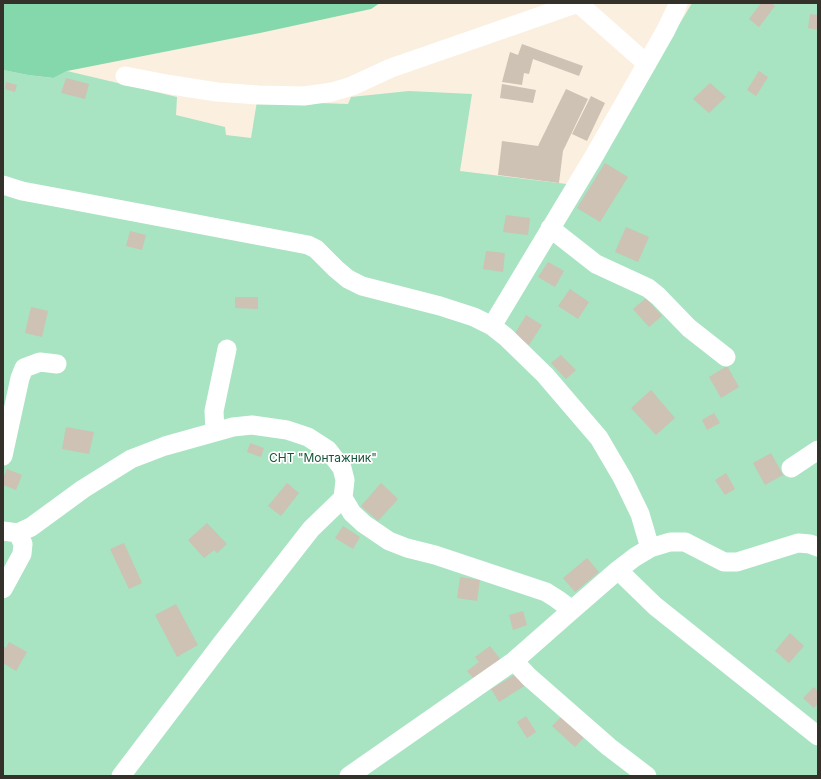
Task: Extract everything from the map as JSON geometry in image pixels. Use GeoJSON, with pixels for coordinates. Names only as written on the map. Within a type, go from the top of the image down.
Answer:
{"type":"FeatureCollection","features":[{"type":"Feature","properties":{"kind":"street"},"geometry":{"type":"LineString","coordinates":[[125,76],[180,87],[217,92],[304,96],[332,92],[352,86],[391,68],[578,3],[647,64]]}},
{"type":"Feature","properties":{"kind":"street"},"geometry":{"type":"LineString","coordinates":[[492,326],[593,158],[666,30],[678,3]]}},
{"type":"Feature","properties":{"kind":"street"},"geometry":{"type":"LineString","coordinates":[[3,185],[22,191],[308,244],[316,249],[348,279],[362,286],[440,306],[474,317],[492,326],[527,356],[599,438],[640,514],[650,548]]}},
{"type":"Feature","properties":{"kind":"street"},"geometry":{"type":"LineString","coordinates":[[550,228],[596,264],[648,288],[658,296],[689,328],[726,357]]}},
{"type":"Feature","properties":{"kind":"street"},"geometry":{"type":"LineString","coordinates":[[215,432],[214,411],[227,349]]}},
{"type":"Feature","properties":{"kind":"street"},"geometry":{"type":"LineString","coordinates":[[3,456],[20,378],[24,368],[40,362],[57,364]]}},
{"type":"Feature","properties":{"kind":"street"},"geometry":{"type":"LineString","coordinates":[[11,532],[31,527],[83,489],[131,459],[165,446],[233,427],[252,425],[287,430],[308,437],[328,450],[342,468],[345,480],[343,498],[352,513],[364,524],[389,541],[546,592],[572,610]]}},
{"type":"Feature","properties":{"kind":"street"},"geometry":{"type":"LineString","coordinates":[[791,468],[818,450]]}},
{"type":"Feature","properties":{"kind":"street"},"geometry":{"type":"LineString","coordinates":[[121,776],[222,643],[312,529],[343,498]]}},
{"type":"Feature","properties":{"kind":"street"},"geometry":{"type":"LineString","coordinates":[[3,589],[22,554],[23,544],[11,532]]}},
{"type":"Feature","properties":{"kind":"street"},"geometry":{"type":"LineString","coordinates":[[350,776],[514,661],[618,570],[650,548],[670,542],[684,542],[724,562],[737,562],[798,543],[810,544],[818,547]]}},
{"type":"Feature","properties":{"kind":"street"},"geometry":{"type":"LineString","coordinates":[[618,570],[656,606],[818,736]]}},
{"type":"Feature","properties":{"kind":"street"},"geometry":{"type":"LineString","coordinates":[[514,661],[529,677],[609,747],[647,776]]}},
{"type":"Feature","properties":{"kind":"green space"},"geometry":{"type":"Polygon","coordinates":[[[3,3],[380,3],[371,9],[260,33],[67,71],[53,78],[3,70],[3,3]]]}},
{"type":"Feature","properties":{"kind":"green space","name":"СНТ \"Монтажник\""},"geometry":{"type":"Polygon","coordinates":[[[692,3],[818,3],[818,776],[3,776],[3,70],[52,78],[67,71],[177,97],[176,115],[225,127],[226,135],[251,138],[257,101],[348,104],[351,97],[409,91],[472,94],[460,171],[583,186],[692,3]]]}},
{"type":"Feature","properties":{"kind":"building"},"geometry":{"type":"Polygon","coordinates":[[[761,3],[771,3],[775,6],[759,27],[749,19],[761,3]]]}},
{"type":"Feature","properties":{"kind":"building"},"geometry":{"type":"Polygon","coordinates":[[[810,14],[818,15],[818,30],[808,28],[810,14]]]}},
{"type":"Feature","properties":{"kind":"building"},"geometry":{"type":"Polygon","coordinates":[[[522,44],[583,66],[579,76],[533,59],[529,74],[524,73],[522,85],[502,82],[510,52],[518,55],[522,44]]]}},
{"type":"Feature","properties":{"kind":"building"},"geometry":{"type":"Polygon","coordinates":[[[759,71],[768,77],[756,96],[747,90],[759,71]]]}},
{"type":"Feature","properties":{"kind":"building"},"geometry":{"type":"Polygon","coordinates":[[[66,78],[89,84],[85,99],[61,93],[66,78]]]}},
{"type":"Feature","properties":{"kind":"building"},"geometry":{"type":"Polygon","coordinates":[[[6,82],[17,85],[15,92],[5,89],[6,82]]]}},
{"type":"Feature","properties":{"kind":"building"},"geometry":{"type":"Polygon","coordinates":[[[710,83],[726,97],[709,113],[693,99],[710,83]]]}},
{"type":"Feature","properties":{"kind":"building"},"geometry":{"type":"Polygon","coordinates":[[[502,84],[536,90],[533,103],[500,98],[502,84]]]}},
{"type":"Feature","properties":{"kind":"building"},"geometry":{"type":"Polygon","coordinates":[[[566,89],[588,99],[563,151],[559,183],[498,175],[502,141],[538,146],[566,89]]]}},
{"type":"Feature","properties":{"kind":"building"},"geometry":{"type":"Polygon","coordinates":[[[591,96],[605,103],[587,141],[572,134],[591,96]]]}},
{"type":"Feature","properties":{"kind":"building"},"geometry":{"type":"Polygon","coordinates":[[[605,163],[628,177],[600,222],[577,208],[605,163]]]}},
{"type":"Feature","properties":{"kind":"building"},"geometry":{"type":"Polygon","coordinates":[[[506,215],[530,218],[528,235],[503,232],[506,215]]]}},
{"type":"Feature","properties":{"kind":"building"},"geometry":{"type":"Polygon","coordinates":[[[626,227],[649,237],[638,262],[615,252],[626,227]]]}},
{"type":"Feature","properties":{"kind":"building"},"geometry":{"type":"Polygon","coordinates":[[[130,231],[146,235],[142,250],[126,246],[130,231]]]}},
{"type":"Feature","properties":{"kind":"building"},"geometry":{"type":"Polygon","coordinates":[[[486,251],[505,253],[503,272],[483,269],[486,251]]]}},
{"type":"Feature","properties":{"kind":"building"},"geometry":{"type":"Polygon","coordinates":[[[548,262],[564,271],[555,287],[538,277],[548,262]]]}},
{"type":"Feature","properties":{"kind":"building"},"geometry":{"type":"Polygon","coordinates":[[[570,289],[589,302],[578,319],[558,306],[570,289]]]}},
{"type":"Feature","properties":{"kind":"building"},"geometry":{"type":"Polygon","coordinates":[[[235,297],[258,297],[258,309],[235,308],[235,297]]]}},
{"type":"Feature","properties":{"kind":"building"},"geometry":{"type":"Polygon","coordinates":[[[646,298],[662,316],[649,327],[633,309],[646,298]]]}},
{"type":"Feature","properties":{"kind":"building"},"geometry":{"type":"Polygon","coordinates":[[[31,307],[48,311],[42,337],[25,333],[31,307]]]}},
{"type":"Feature","properties":{"kind":"building"},"geometry":{"type":"Polygon","coordinates":[[[526,315],[542,325],[529,345],[514,335],[526,315]]]}},
{"type":"Feature","properties":{"kind":"building"},"geometry":{"type":"Polygon","coordinates":[[[561,355],[576,370],[566,379],[551,363],[561,355]]]}},
{"type":"Feature","properties":{"kind":"building"},"geometry":{"type":"Polygon","coordinates":[[[727,366],[739,387],[721,398],[709,377],[727,366]]]}},
{"type":"Feature","properties":{"kind":"building"},"geometry":{"type":"Polygon","coordinates":[[[651,390],[675,418],[656,435],[631,408],[651,390]]]}},
{"type":"Feature","properties":{"kind":"building"},"geometry":{"type":"Polygon","coordinates":[[[714,413],[720,423],[707,430],[702,420],[714,413]]]}},
{"type":"Feature","properties":{"kind":"building"},"geometry":{"type":"Polygon","coordinates":[[[66,427],[94,432],[89,454],[62,449],[66,427]]]}},
{"type":"Feature","properties":{"kind":"building"},"geometry":{"type":"Polygon","coordinates":[[[250,443],[264,448],[261,457],[247,452],[250,443]]]}},
{"type":"Feature","properties":{"kind":"building"},"geometry":{"type":"Polygon","coordinates":[[[771,453],[783,475],[765,485],[753,463],[771,453]]]}},
{"type":"Feature","properties":{"kind":"building"},"geometry":{"type":"Polygon","coordinates":[[[7,469],[22,475],[16,490],[3,485],[3,478],[7,469]]]}},
{"type":"Feature","properties":{"kind":"building"},"geometry":{"type":"Polygon","coordinates":[[[726,473],[735,489],[725,495],[715,480],[726,473]]]}},
{"type":"Feature","properties":{"kind":"building"},"geometry":{"type":"Polygon","coordinates":[[[287,483],[299,493],[281,516],[268,506],[287,483]]]}},
{"type":"Feature","properties":{"kind":"building"},"geometry":{"type":"Polygon","coordinates":[[[381,483],[398,499],[378,521],[361,506],[381,483]]]}},
{"type":"Feature","properties":{"kind":"building"},"geometry":{"type":"Polygon","coordinates":[[[207,523],[227,544],[217,553],[214,550],[204,558],[188,540],[207,523]]]}},
{"type":"Feature","properties":{"kind":"building"},"geometry":{"type":"Polygon","coordinates":[[[343,526],[360,537],[353,549],[335,538],[343,526]]]}},
{"type":"Feature","properties":{"kind":"building"},"geometry":{"type":"Polygon","coordinates":[[[124,543],[142,583],[129,589],[110,549],[124,543]]]}},
{"type":"Feature","properties":{"kind":"building"},"geometry":{"type":"Polygon","coordinates":[[[587,558],[599,572],[575,592],[563,578],[587,558]]]}},
{"type":"Feature","properties":{"kind":"building"},"geometry":{"type":"Polygon","coordinates":[[[460,577],[480,580],[477,601],[457,598],[460,577]]]}},
{"type":"Feature","properties":{"kind":"building"},"geometry":{"type":"Polygon","coordinates":[[[176,604],[198,645],[177,657],[155,615],[176,604]]]}},
{"type":"Feature","properties":{"kind":"building"},"geometry":{"type":"Polygon","coordinates":[[[523,611],[527,625],[513,630],[509,615],[523,611]]]}},
{"type":"Feature","properties":{"kind":"building"},"geometry":{"type":"Polygon","coordinates":[[[790,633],[804,646],[789,663],[775,651],[790,633]]]}},
{"type":"Feature","properties":{"kind":"building"},"geometry":{"type":"Polygon","coordinates":[[[9,642],[27,652],[16,671],[3,663],[3,646],[6,648],[9,642]]]}},
{"type":"Feature","properties":{"kind":"building"},"geometry":{"type":"Polygon","coordinates":[[[490,646],[501,660],[475,680],[467,671],[479,662],[475,657],[490,646]]]}},
{"type":"Feature","properties":{"kind":"building"},"geometry":{"type":"Polygon","coordinates":[[[518,673],[526,685],[499,702],[491,689],[518,673]]]}},
{"type":"Feature","properties":{"kind":"building"},"geometry":{"type":"Polygon","coordinates":[[[814,687],[818,691],[818,703],[814,708],[803,698],[814,687]]]}},
{"type":"Feature","properties":{"kind":"building"},"geometry":{"type":"Polygon","coordinates":[[[564,714],[586,735],[575,747],[552,726],[564,714]]]}},
{"type":"Feature","properties":{"kind":"building"},"geometry":{"type":"Polygon","coordinates":[[[526,716],[536,732],[527,738],[517,722],[526,716]]]}}]}
